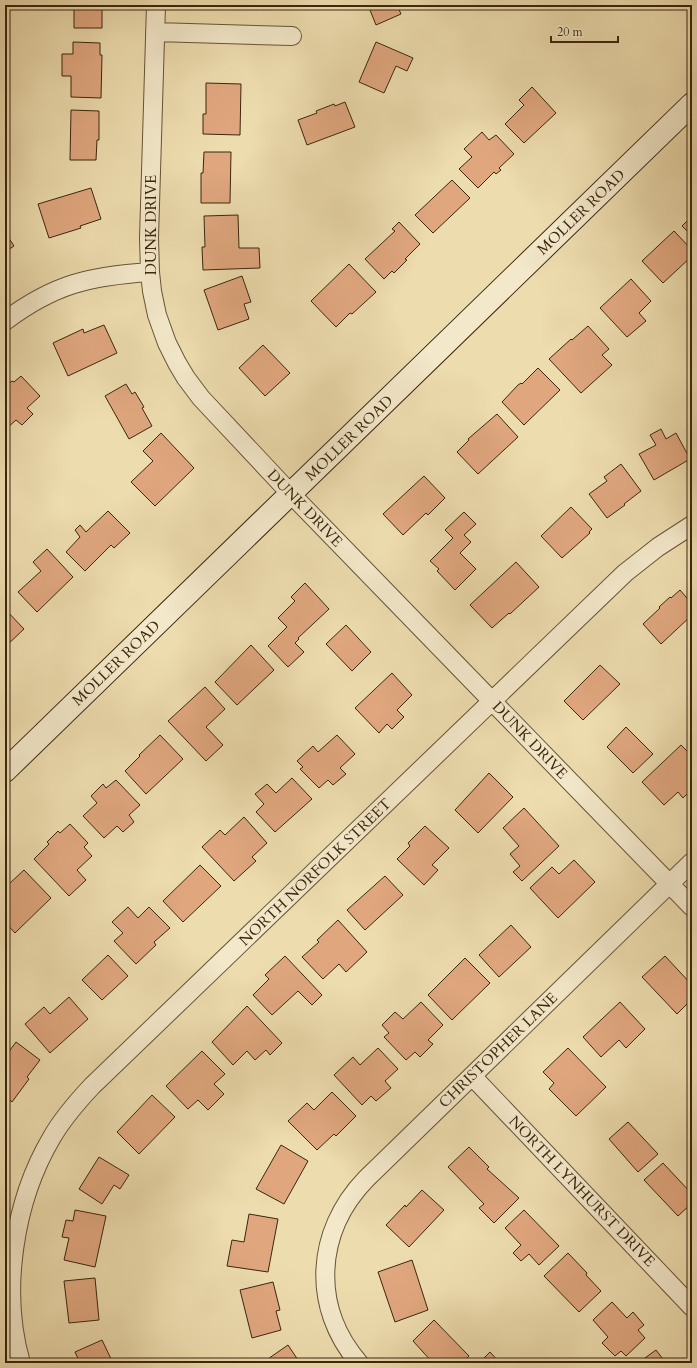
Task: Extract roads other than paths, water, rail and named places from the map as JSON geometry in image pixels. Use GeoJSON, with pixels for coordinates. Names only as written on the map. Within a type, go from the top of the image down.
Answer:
{"type":"FeatureCollection","features":[{"type":"Feature","properties":{"kind":"main road","name":"MOLLER ROAD"},"geometry":{"type":"LineString","coordinates":[[5,770],[692,104]]}},
{"type":"Feature","properties":{"kind":"street","name":"DUNK DRIVE"},"geometry":{"type":"LineString","coordinates":[[156,5],[149,238],[150,272],[152,291],[161,326],[170,348],[186,378],[208,406],[291,494],[692,907]]}},
{"type":"Feature","properties":{"kind":"street"},"geometry":{"type":"LineString","coordinates":[[155,32],[292,36]]}},
{"type":"Feature","properties":{"kind":"street"},"geometry":{"type":"LineString","coordinates":[[5,321],[35,300],[64,287],[105,276],[150,272]]}},
{"type":"Feature","properties":{"kind":"street","name":"NORTH NORFOLK STREET"},"geometry":{"type":"LineString","coordinates":[[21,1363],[13,1332],[8,1269],[19,1216],[32,1176],[52,1137],[71,1110],[84,1094],[625,573],[658,546],[692,525]]}},
{"type":"Feature","properties":{"kind":"street","name":"CHRISTOPHER LANE"},"geometry":{"type":"LineString","coordinates":[[359,1363],[341,1338],[330,1312],[325,1279],[327,1253],[335,1223],[351,1195],[692,862]]}},
{"type":"Feature","properties":{"kind":"street","name":"NORTH LYNHURST DRIVE"},"geometry":{"type":"LineString","coordinates":[[472,1076],[692,1307]]}}]}
